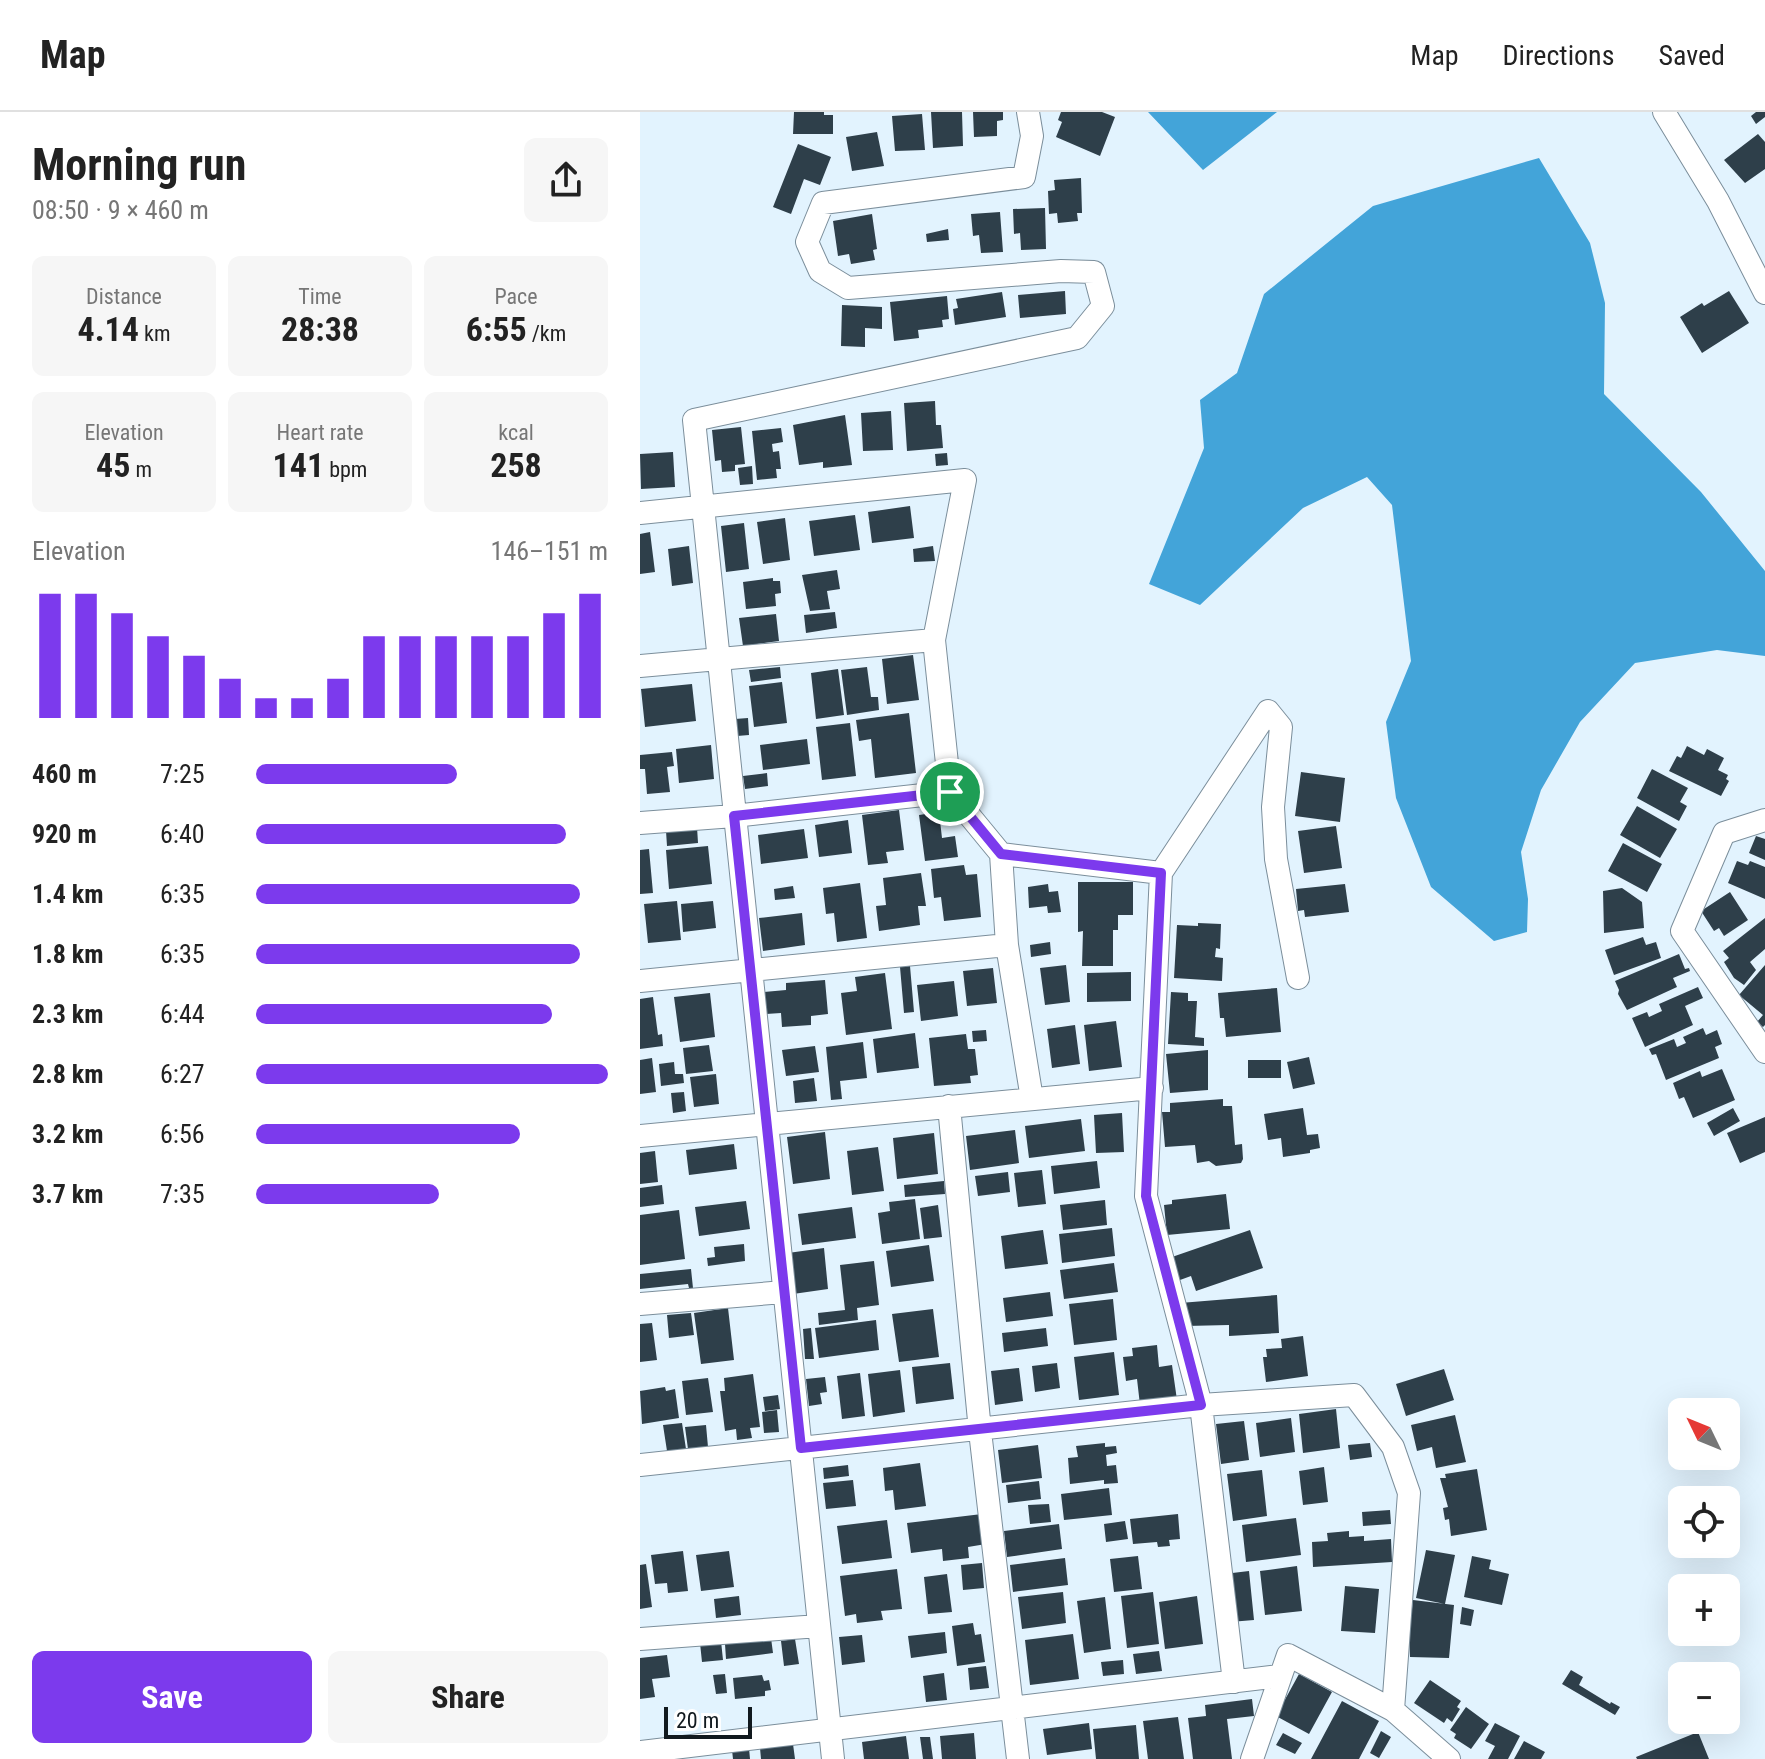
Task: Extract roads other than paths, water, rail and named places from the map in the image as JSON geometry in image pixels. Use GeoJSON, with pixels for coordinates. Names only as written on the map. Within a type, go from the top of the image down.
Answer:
{"type":"FeatureCollection","features":[{"type":"Feature","properties":{"kind":"street"},"geometry":{"type":"LineString","coordinates":[[833,1759],[694,420],[1077,338],[1103,306],[1094,272],[1061,271],[848,288],[820,271],[807,242],[823,203],[1024,177],[1032,136],[1028,112]]}},
{"type":"Feature","properties":{"kind":"street"},"geometry":{"type":"LineString","coordinates":[[1664,112],[1718,201],[1765,293]]}},
{"type":"Feature","properties":{"kind":"street"},"geometry":{"type":"LineString","coordinates":[[640,513],[965,480],[934,640],[950,792],[1001,854],[1007,945],[1032,1099]]}},
{"type":"Feature","properties":{"kind":"street"},"geometry":{"type":"LineString","coordinates":[[640,666],[934,640]]}},
{"type":"Feature","properties":{"kind":"street"},"geometry":{"type":"LineString","coordinates":[[1234,1682],[1201,1405],[1146,1196],[1161,873],[1268,711],[1281,727],[1273,807],[1276,859],[1298,978]]}},
{"type":"Feature","properties":{"kind":"street"},"geometry":{"type":"LineString","coordinates":[[640,823],[950,792]]}},
{"type":"Feature","properties":{"kind":"street"},"geometry":{"type":"LineString","coordinates":[[1765,820],[1724,833],[1682,931],[1765,1052]]}},
{"type":"Feature","properties":{"kind":"street"},"geometry":{"type":"LineString","coordinates":[[1001,854],[1161,873]]}},
{"type":"Feature","properties":{"kind":"street"},"geometry":{"type":"LineString","coordinates":[[640,981],[1007,945]]}},
{"type":"Feature","properties":{"kind":"street"},"geometry":{"type":"LineString","coordinates":[[640,1136],[1152,1088]]}},
{"type":"Feature","properties":{"kind":"street"},"geometry":{"type":"LineString","coordinates":[[949,1106],[980,1431],[1018,1759]]}},
{"type":"Feature","properties":{"kind":"street"},"geometry":{"type":"LineString","coordinates":[[640,1304],[784,1292]]}},
{"type":"Feature","properties":{"kind":"street"},"geometry":{"type":"LineString","coordinates":[[640,1465],[1201,1405],[1354,1395],[1393,1447],[1409,1493],[1393,1710]]}},
{"type":"Feature","properties":{"kind":"street"},"geometry":{"type":"LineString","coordinates":[[640,1639],[819,1626]]}},
{"type":"Feature","properties":{"kind":"street"},"geometry":{"type":"LineString","coordinates":[[1252,1759],[1288,1655],[1393,1710],[1449,1759]]}},
{"type":"Feature","properties":{"kind":"street"},"geometry":{"type":"LineString","coordinates":[[640,1752],[830,1732],[1280,1676]]}},
{"type":"Feature","properties":{"kind":"water"},"geometry":{"type":"Polygon","coordinates":[[[1148,112],[1277,112],[1203,170],[1148,112]]]}},
{"type":"Feature","properties":{"kind":"water"},"geometry":{"type":"Polygon","coordinates":[[[1539,158],[1590,243],[1605,303],[1604,394],[1701,492],[1765,571],[1765,656],[1717,650],[1635,663],[1580,722],[1541,790],[1521,852],[1528,899],[1527,932],[1494,941],[1431,887],[1396,798],[1386,722],[1411,661],[1392,505],[1367,477],[1303,508],[1200,605],[1149,584],[1204,448],[1200,400],[1237,373],[1264,294],[1373,206],[1539,158]]]}}]}
